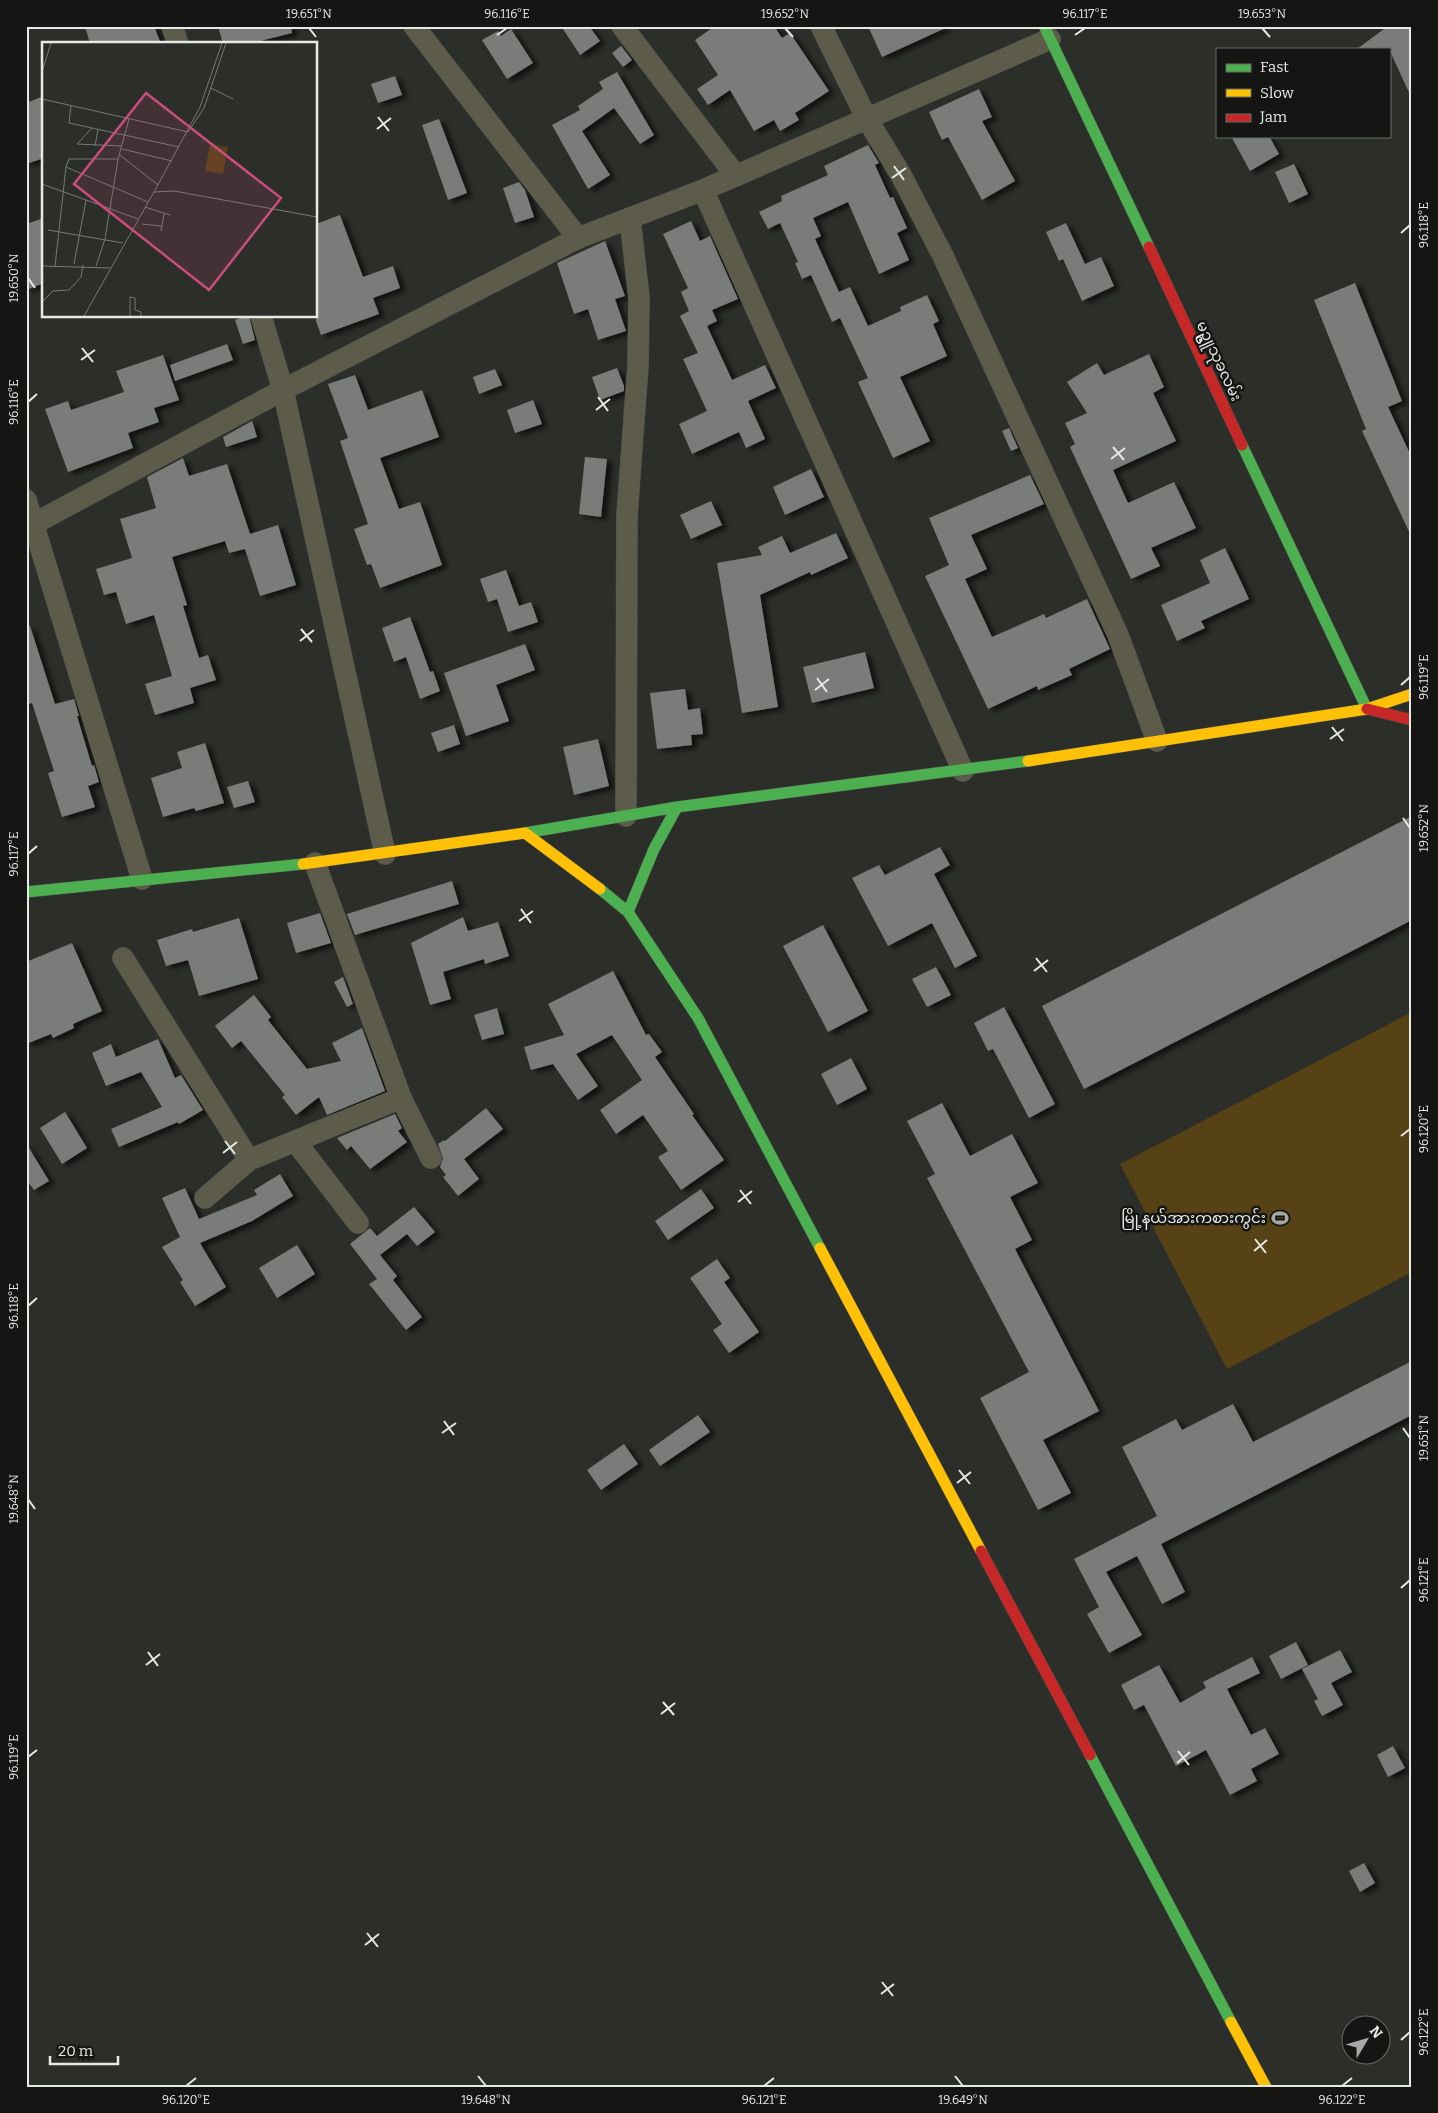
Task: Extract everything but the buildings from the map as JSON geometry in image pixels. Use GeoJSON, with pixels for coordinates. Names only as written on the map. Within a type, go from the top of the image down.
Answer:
{"type":"FeatureCollection","features":[{"type":"Feature","properties":{"kind":"main road","name":"မဥ္ဇူသုခလမ်း"},"geometry":{"type":"LineString","coordinates":[[1047,32],[1367,709]]}},
{"type":"Feature","properties":{"kind":"main road"},"geometry":{"type":"LineString","coordinates":[[26,892],[384,854],[525,833],[676,807],[963,771],[1367,709],[1412,694]]}},
{"type":"Feature","properties":{"kind":"main road"},"geometry":{"type":"LineString","coordinates":[[1367,709],[1412,720]]}},
{"type":"Feature","properties":{"kind":"main road"},"geometry":{"type":"LineString","coordinates":[[628,912],[654,849],[676,807]]}},
{"type":"Feature","properties":{"kind":"main road"},"geometry":{"type":"LineString","coordinates":[[525,833],[628,912],[698,1018],[1266,2087]]}},
{"type":"Feature","properties":{"kind":"street"},"geometry":{"type":"LineString","coordinates":[[172,26],[177,42]]}},
{"type":"Feature","properties":{"kind":"street"},"geometry":{"type":"LineString","coordinates":[[414,26],[578,238]]}},
{"type":"Feature","properties":{"kind":"street"},"geometry":{"type":"LineString","coordinates":[[622,26],[736,176]]}},
{"type":"Feature","properties":{"kind":"street"},"geometry":{"type":"LineString","coordinates":[[821,26],[867,119],[901,175],[943,256],[1118,635],[1157,741]]}},
{"type":"Feature","properties":{"kind":"street"},"geometry":{"type":"LineString","coordinates":[[30,526],[284,390],[578,238],[703,190],[867,119],[1047,32]]}},
{"type":"Feature","properties":{"kind":"street"},"geometry":{"type":"LineString","coordinates":[[703,190],[963,771]]}},
{"type":"Feature","properties":{"kind":"street"},"geometry":{"type":"LineString","coordinates":[[626,816],[627,515],[638,365],[638,298],[630,218]]}},
{"type":"Feature","properties":{"kind":"street"},"geometry":{"type":"LineString","coordinates":[[262,318],[284,390],[384,854]]}},
{"type":"Feature","properties":{"kind":"street"},"geometry":{"type":"LineString","coordinates":[[26,500],[30,526],[142,879]]}},
{"type":"Feature","properties":{"kind":"street"},"geometry":{"type":"LineString","coordinates":[[315,862],[401,1098],[431,1158]]}},
{"type":"Feature","properties":{"kind":"street"},"geometry":{"type":"LineString","coordinates":[[123,958],[249,1160]]}},
{"type":"Feature","properties":{"kind":"street"},"geometry":{"type":"LineString","coordinates":[[205,1198],[249,1160],[401,1098]]}},
{"type":"Feature","properties":{"kind":"street"},"geometry":{"type":"LineString","coordinates":[[296,1142],[358,1223]]}},
{"type":"Feature","properties":{"kind":"shaded area","name":"မြို့နယ်အားကစားကွင်း"},"geometry":{"type":"Polygon","coordinates":[[[1412,1012],[1412,1272],[1227,1369],[1120,1164],[1412,1012]]]}},
{"type":"Feature","properties":{"kind":"traffic: fast"},"geometry":{"type":"LineString","coordinates":[[1044,26],[1149,247]]}},
{"type":"Feature","properties":{"kind":"traffic: fast"},"geometry":{"type":"LineString","coordinates":[[1242,445],[1367,709]]}},
{"type":"Feature","properties":{"kind":"traffic: fast"},"geometry":{"type":"LineString","coordinates":[[525,833],[677,807],[1028,761]]}},
{"type":"Feature","properties":{"kind":"traffic: fast"},"geometry":{"type":"LineString","coordinates":[[628,912],[654,849],[677,807]]}},
{"type":"Feature","properties":{"kind":"traffic: fast"},"geometry":{"type":"LineString","coordinates":[[26,892],[303,864]]}},
{"type":"Feature","properties":{"kind":"traffic: fast"},"geometry":{"type":"LineString","coordinates":[[600,889],[628,912],[698,1018],[820,1248]]}},
{"type":"Feature","properties":{"kind":"traffic: fast"},"geometry":{"type":"LineString","coordinates":[[1090,1755],[1231,2022]]}},
{"type":"Feature","properties":{"kind":"traffic: slow"},"geometry":{"type":"LineString","coordinates":[[1028,761],[1367,709],[1412,694]]}},
{"type":"Feature","properties":{"kind":"traffic: slow"},"geometry":{"type":"LineString","coordinates":[[303,864],[525,833],[600,889]]}},
{"type":"Feature","properties":{"kind":"traffic: slow"},"geometry":{"type":"LineString","coordinates":[[820,1248],[981,1551]]}},
{"type":"Feature","properties":{"kind":"traffic: slow"},"geometry":{"type":"LineString","coordinates":[[1231,2022],[1266,2087]]}},
{"type":"Feature","properties":{"kind":"traffic: jam"},"geometry":{"type":"LineString","coordinates":[[1149,247],[1242,445]]}},
{"type":"Feature","properties":{"kind":"traffic: jam"},"geometry":{"type":"LineString","coordinates":[[1367,709],[1412,720]]}},
{"type":"Feature","properties":{"kind":"traffic: jam"},"geometry":{"type":"LineString","coordinates":[[981,1551],[1090,1755]]}},
{"type":"Feature","properties":{"kind":"place","name":"မြို့နယ်အားကစားကွင်း"},"geometry":{"type":"Point","coordinates":[1280,1218]}}]}
